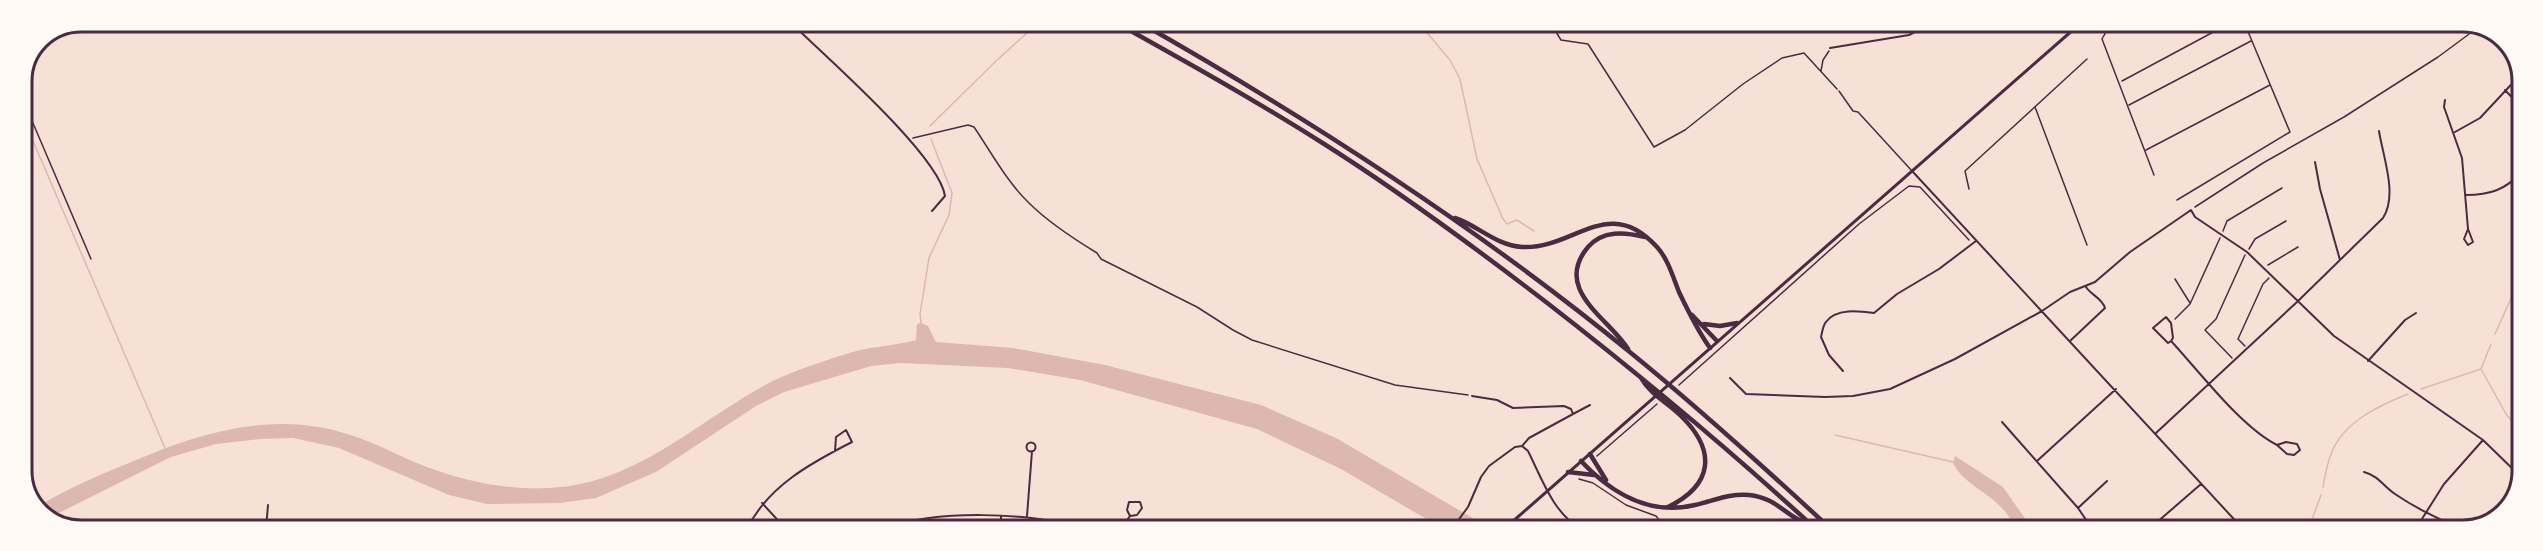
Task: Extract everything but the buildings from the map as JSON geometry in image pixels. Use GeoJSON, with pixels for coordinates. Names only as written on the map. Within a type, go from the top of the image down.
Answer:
{"type":"FeatureCollection","features":[{"type":"Feature","properties":{"kind":"highway"},"geometry":{"type":"LineString","coordinates":[[1133,32],[1226,84],[1322,143],[1473,246],[1638,373],[1716,438],[1805,519]]}},
{"type":"Feature","properties":{"kind":"highway"},"geometry":{"type":"LineString","coordinates":[[1156,32],[1230,74],[1336,140],[1450,216],[1629,352],[1731,438],[1820,519]]}},
{"type":"Feature","properties":{"kind":"highway"},"geometry":{"type":"LineString","coordinates":[[1450,216],[1464,221],[1492,239],[1524,247],[1544,245],[1587,227],[1607,223],[1628,226],[1639,231],[1663,255],[1690,313],[1710,348]]}},
{"type":"Feature","properties":{"kind":"highway"},"geometry":{"type":"LineString","coordinates":[[1629,352],[1623,342],[1596,315],[1584,299],[1579,287],[1579,267],[1588,248],[1604,236],[1623,233],[1645,237]]}},
{"type":"Feature","properties":{"kind":"highway"},"geometry":{"type":"LineString","coordinates":[[1690,313],[1717,341]]}},
{"type":"Feature","properties":{"kind":"highway"},"geometry":{"type":"LineString","coordinates":[[1703,324],[1720,326],[1737,323]]}},
{"type":"Feature","properties":{"kind":"highway"},"geometry":{"type":"LineString","coordinates":[[1638,373],[1645,385],[1682,417],[1694,431],[1704,455],[1704,472],[1696,489],[1683,500],[1666,508]]}},
{"type":"Feature","properties":{"kind":"highway"},"geometry":{"type":"LineString","coordinates":[[1590,454],[1608,483]]}},
{"type":"Feature","properties":{"kind":"highway"},"geometry":{"type":"LineString","coordinates":[[1581,461],[1594,475],[1619,493],[1640,504],[1680,508],[1728,496],[1748,495],[1781,506],[1798,519]]}},
{"type":"Feature","properties":{"kind":"highway"},"geometry":{"type":"LineString","coordinates":[[1568,472],[1594,475]]}},
{"type":"Feature","properties":{"kind":"main road"},"geometry":{"type":"LineString","coordinates":[[1515,519],[2071,32]]}},
{"type":"Feature","properties":{"kind":"street"},"geometry":{"type":"LineString","coordinates":[[800,32],[922,152],[944,186],[945,196],[932,211]]}},
{"type":"Feature","properties":{"kind":"street"},"geometry":{"type":"LineString","coordinates":[[1830,48],[1909,35],[1915,32]]}},
{"type":"Feature","properties":{"kind":"street"},"geometry":{"type":"LineString","coordinates":[[2455,132],[2480,118],[2511,84]]}},
{"type":"Feature","properties":{"kind":"street"},"geometry":{"type":"LineString","coordinates":[[2505,90],[2511,96]]}},
{"type":"Feature","properties":{"kind":"street"},"geometry":{"type":"LineString","coordinates":[[2445,100],[2444,106],[2455,132],[2462,158],[2468,230],[2474,239],[2474,243],[2468,245],[2464,239],[2468,230]]}},
{"type":"Feature","properties":{"kind":"street"},"geometry":{"type":"LineString","coordinates":[[2155,434],[2297,302],[2383,218],[2389,208],[2390,194],[2379,131]]}},
{"type":"Feature","properties":{"kind":"street"},"geometry":{"type":"LineString","coordinates":[[2315,162],[2319,189],[2340,260]]}},
{"type":"Feature","properties":{"kind":"street"},"geometry":{"type":"LineString","coordinates":[[1913,172],[2234,519]]}},
{"type":"Feature","properties":{"kind":"street"},"geometry":{"type":"LineString","coordinates":[[2465,195],[2490,193],[2511,183]]}},
{"type":"Feature","properties":{"kind":"street"},"geometry":{"type":"LineString","coordinates":[[1730,378],[1746,394],[1796,398],[1853,396],[1890,389],[1955,359],[2042,311],[2070,292],[2086,287],[2103,277],[2130,252],[2191,210],[2195,217],[2247,252],[2334,336],[2444,411],[2483,440],[2512,468]]}},
{"type":"Feature","properties":{"kind":"street"},"geometry":{"type":"LineString","coordinates":[[1843,371],[1829,355],[1821,337],[1826,322],[1837,314],[1856,311],[1874,313],[1897,294],[1939,270],[1976,241]]}},
{"type":"Feature","properties":{"kind":"street"},"geometry":{"type":"LineString","coordinates":[[2070,341],[2105,308],[2086,287]]}},
{"type":"Feature","properties":{"kind":"street"},"geometry":{"type":"LineString","coordinates":[[2368,361],[2405,320],[2416,314]]}},
{"type":"Feature","properties":{"kind":"street"},"geometry":{"type":"LineString","coordinates":[[2166,317],[2171,323],[2173,338],[2171,340],[2168,343],[2153,328],[2166,317]]}},
{"type":"Feature","properties":{"kind":"street"},"geometry":{"type":"LineString","coordinates":[[2171,340],[2248,425],[2263,438],[2277,445],[2287,454],[2294,455],[2300,450],[2296,444],[2286,442],[2277,445]]}},
{"type":"Feature","properties":{"kind":"street"},"geometry":{"type":"LineString","coordinates":[[2037,461],[2116,389]]}},
{"type":"Feature","properties":{"kind":"street"},"geometry":{"type":"LineString","coordinates":[[1472,396],[1497,400],[1514,408],[1564,406],[1571,409],[1573,414]]}},
{"type":"Feature","properties":{"kind":"street"},"geometry":{"type":"LineString","coordinates":[[1459,519],[1468,507],[1481,477],[1489,466],[1515,447],[1522,446],[1529,438],[1590,405]]}},
{"type":"Feature","properties":{"kind":"street"},"geometry":{"type":"LineString","coordinates":[[2002,422],[2086,519]]}},
{"type":"Feature","properties":{"kind":"street"},"geometry":{"type":"LineString","coordinates":[[753,519],[762,503],[789,479],[852,442],[846,430],[836,437],[835,451]]}},
{"type":"Feature","properties":{"kind":"street"},"geometry":{"type":"LineString","coordinates":[[2421,519],[2444,484],[2483,440]]}},
{"type":"Feature","properties":{"kind":"street"},"geometry":{"type":"LineString","coordinates":[[1522,446],[1528,451],[1560,513],[1566,519]]}},
{"type":"Feature","properties":{"kind":"street"},"geometry":{"type":"LineString","coordinates":[[1026,518],[1032,451]]}},
{"type":"Feature","properties":{"kind":"street"},"geometry":{"type":"LineString","coordinates":[[2364,472],[2375,475],[2391,492],[2438,519]]}},
{"type":"Feature","properties":{"kind":"street"},"geometry":{"type":"LineString","coordinates":[[2078,508],[2107,481]]}},
{"type":"Feature","properties":{"kind":"street"},"geometry":{"type":"LineString","coordinates":[[2161,519],[2201,484]]}},
{"type":"Feature","properties":{"kind":"street"},"geometry":{"type":"LineString","coordinates":[[1128,519],[1130,516],[1137,515],[1142,508],[1140,502],[1129,502],[1127,510],[1130,516]]}},
{"type":"Feature","properties":{"kind":"street"},"geometry":{"type":"LineString","coordinates":[[762,503],[777,519]]}},
{"type":"Feature","properties":{"kind":"street"},"geometry":{"type":"LineString","coordinates":[[267,519],[268,505]]}},
{"type":"Feature","properties":{"kind":"street"},"geometry":{"type":"LineString","coordinates":[[947,519],[1001,516],[1031,519]]}},
{"type":"Feature","properties":{"kind":"lane"},"geometry":{"type":"LineString","coordinates":[[1839,91],[1852,111],[1864,118],[1913,172]]}},
{"type":"Feature","properties":{"kind":"lane"},"geometry":{"type":"LineString","coordinates":[[32,121],[91,259]]}},
{"type":"Feature","properties":{"kind":"path"},"geometry":{"type":"LineString","coordinates":[[1556,32],[1561,40],[1588,44],[1653,147],[1685,130],[1743,84],[1782,58],[1804,53],[1839,91]]}},
{"type":"Feature","properties":{"kind":"path"},"geometry":{"type":"LineString","coordinates":[[2108,32],[2103,35],[2102,39],[2154,175]]}},
{"type":"Feature","properties":{"kind":"path"},"geometry":{"type":"LineString","coordinates":[[2120,82],[2213,32]]}},
{"type":"Feature","properties":{"kind":"path"},"geometry":{"type":"LineString","coordinates":[[2177,200],[2290,132],[2248,32]]}},
{"type":"Feature","properties":{"kind":"path"},"geometry":{"type":"LineString","coordinates":[[2191,210],[2264,163],[2344,117],[2438,57],[2472,32]]}},
{"type":"Feature","properties":{"kind":"path"},"geometry":{"type":"LineString","coordinates":[[2129,105],[2252,41]]}},
{"type":"Feature","properties":{"kind":"path"},"geometry":{"type":"LineString","coordinates":[[1821,72],[1823,60],[1830,48]]}},
{"type":"Feature","properties":{"kind":"path"},"geometry":{"type":"LineString","coordinates":[[1969,189],[1965,171],[2087,59]]}},
{"type":"Feature","properties":{"kind":"path"},"geometry":{"type":"LineString","coordinates":[[2146,151],[2271,84]]}},
{"type":"Feature","properties":{"kind":"path"},"geometry":{"type":"LineString","coordinates":[[2034,106],[2087,245]]}},
{"type":"Feature","properties":{"kind":"path"},"geometry":{"type":"LineString","coordinates":[[910,139],[968,125],[974,127],[1010,180],[1028,202],[1041,213],[1097,253],[1101,259],[1197,307],[1242,336],[1395,385],[1472,396]]}},
{"type":"Feature","properties":{"kind":"path"},"geometry":{"type":"LineString","coordinates":[[1695,371],[1859,224],[1903,190],[1916,185]]}},
{"type":"Feature","properties":{"kind":"path"},"geometry":{"type":"LineString","coordinates":[[2171,323],[2190,304],[2227,221],[2282,188]]}},
{"type":"Feature","properties":{"kind":"path"},"geometry":{"type":"LineString","coordinates":[[2234,360],[2205,330],[2216,320],[2255,239],[2286,221]]}},
{"type":"Feature","properties":{"kind":"path"},"geometry":{"type":"LineString","coordinates":[[2265,269],[2298,246]]}},
{"type":"Feature","properties":{"kind":"path"},"geometry":{"type":"LineString","coordinates":[[2247,349],[2238,339],[2263,284],[2271,276]]}},
{"type":"Feature","properties":{"kind":"path"},"geometry":{"type":"LineString","coordinates":[[2175,279],[2190,304]]}},
{"type":"Feature","properties":{"kind":"path"},"geometry":{"type":"LineString","coordinates":[[1594,459],[1653,408]]}},
{"type":"Feature","properties":{"kind":"path"},"geometry":{"type":"LineString","coordinates":[[1579,474],[1579,480],[1593,483],[1626,505],[1656,516],[1658,519]]}},
{"type":"Feature","properties":{"kind":"shaded area"},"geometry":{"type":"Polygon","coordinates":[[[917,324],[928,326],[936,342],[1013,348],[1105,365],[1261,405],[1336,438],[1474,519],[1426,519],[1341,469],[1257,429],[1080,380],[1008,368],[900,363],[871,366],[784,392],[756,406],[656,472],[596,498],[560,503],[487,504],[449,495],[339,448],[293,438],[216,444],[171,457],[58,514],[44,503],[93,478],[157,451],[214,433],[272,424],[302,425],[332,430],[362,439],[443,473],[476,482],[510,487],[544,488],[591,482],[646,459],[749,394],[784,376],[860,350],[916,340],[917,324]]]}},
{"type":"Feature","properties":{"kind":"shaded area"},"geometry":{"type":"Polygon","coordinates":[[[1955,456],[2003,487],[2025,519],[2010,519],[1994,501],[1966,480],[1953,463],[1955,456]]]}},
{"type":"Feature","properties":{"kind":"waterway"},"geometry":{"type":"LineString","coordinates":[[930,126],[1028,32]]}},
{"type":"Feature","properties":{"kind":"waterway"},"geometry":{"type":"LineString","coordinates":[[1426,32],[1450,60],[1460,79],[1477,159],[1503,219],[1507,224],[1517,220],[1534,231]]}},
{"type":"Feature","properties":{"kind":"waterway"},"geometry":{"type":"LineString","coordinates":[[32,139],[165,448]]}},
{"type":"Feature","properties":{"kind":"waterway"},"geometry":{"type":"LineString","coordinates":[[921,323],[920,314],[929,258],[949,215],[952,193],[931,139]]}},
{"type":"Feature","properties":{"kind":"waterway"},"geometry":{"type":"LineString","coordinates":[[2495,334],[2512,297]]}},
{"type":"Feature","properties":{"kind":"waterway"},"geometry":{"type":"LineString","coordinates":[[2421,389],[2481,369],[2491,344]]}},
{"type":"Feature","properties":{"kind":"waterway"},"geometry":{"type":"LineString","coordinates":[[2481,369],[2512,421]]}},
{"type":"Feature","properties":{"kind":"waterway"},"geometry":{"type":"LineString","coordinates":[[2323,487],[2331,454],[2344,433],[2363,416],[2408,394]]}},
{"type":"Feature","properties":{"kind":"waterway"},"geometry":{"type":"LineString","coordinates":[[1835,435],[1953,462]]}},
{"type":"Feature","properties":{"kind":"waterway"},"geometry":{"type":"LineString","coordinates":[[2312,519],[2321,495]]}}]}
